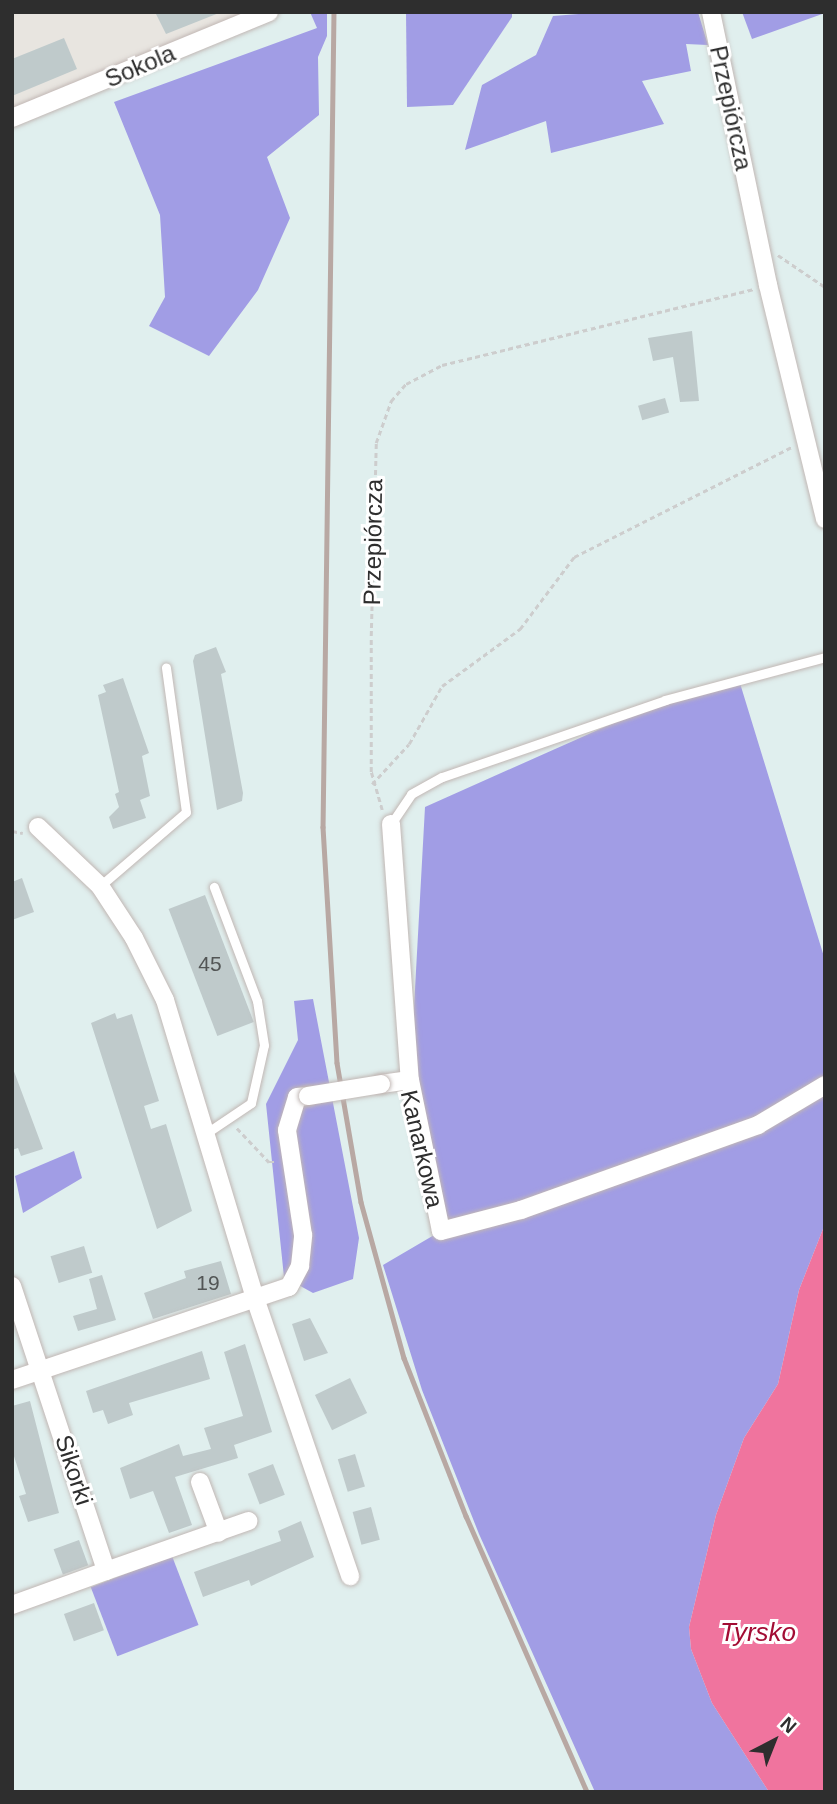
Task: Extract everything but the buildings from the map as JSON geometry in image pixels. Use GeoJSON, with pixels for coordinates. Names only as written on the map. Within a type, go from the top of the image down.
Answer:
{"type":"FeatureCollection","features":[{"type":"Feature","properties":{"kind":"street","name":"Sokola"},"geometry":{"type":"LineString","coordinates":[[12,118],[269,12]]}},
{"type":"Feature","properties":{"kind":"street","name":"Przepiórcza"},"geometry":{"type":"LineString","coordinates":[[711,12],[768,285],[825,519]]}},
{"type":"Feature","properties":{"kind":"street"},"geometry":{"type":"LineString","coordinates":[[391,824],[410,1080]]}},
{"type":"Feature","properties":{"kind":"street"},"geometry":{"type":"LineString","coordinates":[[38,827],[100,886],[134,938],[164,1000],[208,1132],[256,1301],[350,1576]]}},
{"type":"Feature","properties":{"kind":"street","name":"Kanarkowa"},"geometry":{"type":"LineString","coordinates":[[12,1380],[256,1301],[289,1287],[300,1266],[303,1235],[287,1130],[297,1097],[410,1080],[441,1231],[521,1210],[758,1125],[825,1085]]}},
{"type":"Feature","properties":{"kind":"street","name":"Sikorki"},"geometry":{"type":"LineString","coordinates":[[12,1286],[42,1370],[106,1571]]}},
{"type":"Feature","properties":{"kind":"street"},"geometry":{"type":"LineString","coordinates":[[200,1482],[219,1533]]}},
{"type":"Feature","properties":{"kind":"street"},"geometry":{"type":"LineString","coordinates":[[12,1605],[249,1521]]}},
{"type":"Feature","properties":{"kind":"lane"},"geometry":{"type":"LineString","coordinates":[[391,824],[411,794],[442,777],[665,700],[825,657]]}},
{"type":"Feature","properties":{"kind":"lane"},"geometry":{"type":"LineString","coordinates":[[100,886],[186,812],[166,667]]}},
{"type":"Feature","properties":{"kind":"lane"},"geometry":{"type":"LineString","coordinates":[[208,1132],[230,1121],[251,1103],[264,1045],[257,1001],[214,887]]}},
{"type":"Feature","properties":{"kind":"path"},"geometry":{"type":"LineString","coordinates":[[759,242],[825,287]]}},
{"type":"Feature","properties":{"kind":"path","name":"Przepiórcza"},"geometry":{"type":"LineString","coordinates":[[391,824],[372,784],[376,443],[391,401],[423,372],[453,361],[768,285]]}},
{"type":"Feature","properties":{"kind":"path"},"geometry":{"type":"LineString","coordinates":[[372,784],[409,744],[442,686],[520,629],[573,557],[804,441]]}},
{"type":"Feature","properties":{"kind":"path"},"geometry":{"type":"LineString","coordinates":[[230,1121],[269,1162],[292,1159]]}},
{"type":"Feature","properties":{"kind":"shaded area"},"geometry":{"type":"Polygon","coordinates":[[[12,12],[274,12],[12,115],[12,12]]]}},
{"type":"Feature","properties":{"kind":"shaded area"},"geometry":{"type":"Polygon","coordinates":[[[310,12],[327,12],[327,36],[318,57],[319,115],[267,157],[290,218],[258,290],[209,356],[149,326],[165,297],[160,215],[114,102],[317,28],[310,12]]]}},
{"type":"Feature","properties":{"kind":"shaded area"},"geometry":{"type":"Polygon","coordinates":[[[406,12],[512,12],[512,17],[453,105],[407,107],[406,12]]]}},
{"type":"Feature","properties":{"kind":"shaded area"},"geometry":{"type":"Polygon","coordinates":[[[604,12],[698,12],[708,45],[686,44],[691,71],[642,81],[664,124],[551,153],[546,121],[465,150],[482,85],[536,55],[553,16],[604,12]]]}},
{"type":"Feature","properties":{"kind":"shaded area"},"geometry":{"type":"Polygon","coordinates":[[[742,12],[825,12],[825,13],[752,39],[742,12]]]}},
{"type":"Feature","properties":{"kind":"shaded area"},"geometry":{"type":"Polygon","coordinates":[[[739,680],[825,960],[825,1224],[799,1290],[778,1384],[744,1438],[716,1515],[689,1627],[691,1649],[712,1703],[769,1792],[595,1792],[479,1534],[422,1390],[383,1265],[441,1231],[410,1080],[425,807],[665,700],[739,680]]]}},
{"type":"Feature","properties":{"kind":"shaded area"},"geometry":{"type":"Polygon","coordinates":[[[313,999],[359,1238],[353,1279],[313,1293],[284,1277],[266,1104],[298,1040],[294,1001],[313,999]]]}},
{"type":"Feature","properties":{"kind":"shaded area"},"geometry":{"type":"Polygon","coordinates":[[[74,1151],[82,1178],[23,1213],[15,1176],[74,1151]]]}},
{"type":"Feature","properties":{"kind":"shaded area"},"geometry":{"type":"Polygon","coordinates":[[[172,1556],[199,1625],[117,1656],[91,1587],[172,1556]]]}},
{"type":"Feature","properties":{"kind":"water","name":"Tyrsko"},"geometry":{"type":"Polygon","coordinates":[[[825,1224],[825,1792],[769,1792],[712,1703],[691,1649],[689,1627],[716,1515],[744,1438],[778,1384],[799,1290],[825,1224]]]}},
{"type":"Feature","properties":{"kind":"railway"},"geometry":{"type":"LineString","coordinates":[[334,12],[323,827],[337,1063],[361,1202],[404,1358],[466,1516],[587,1792]]}}]}
